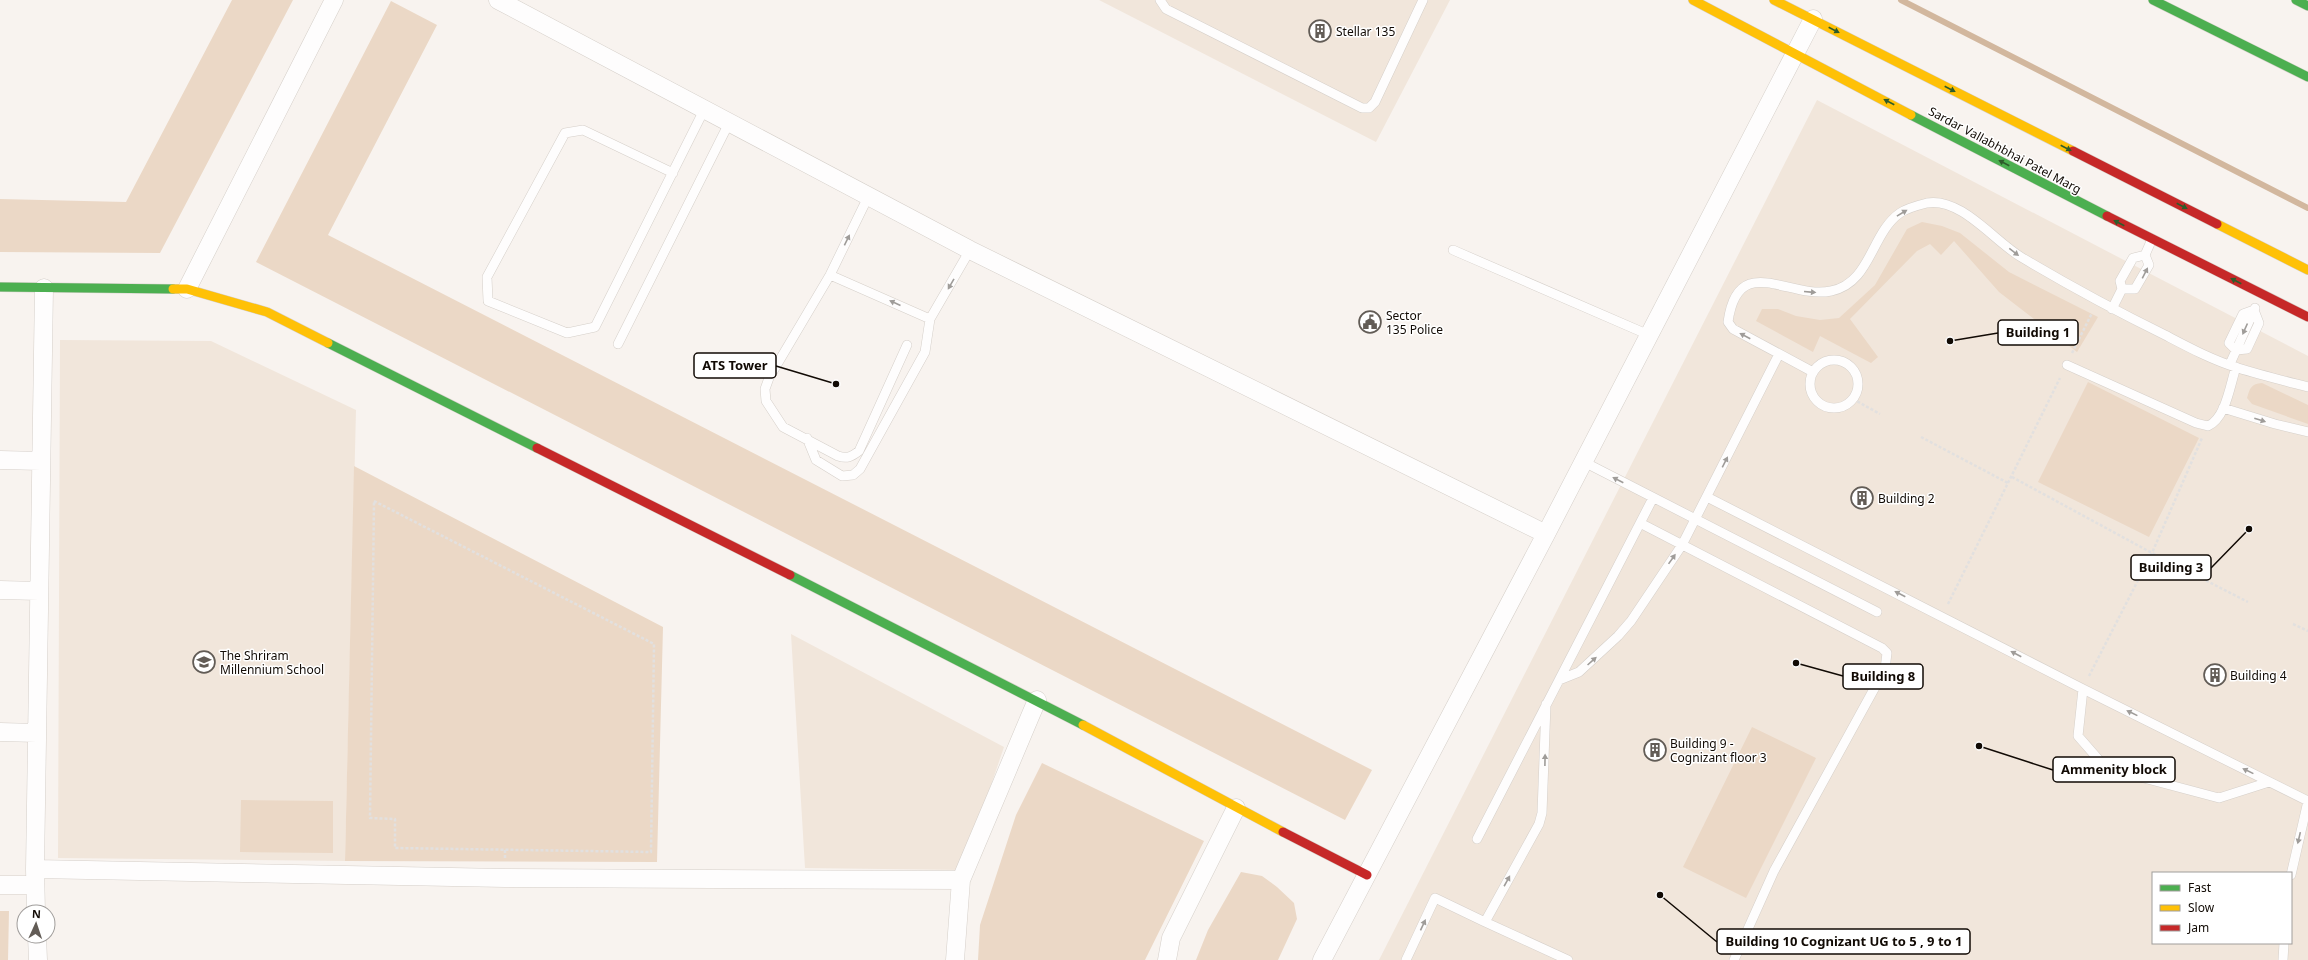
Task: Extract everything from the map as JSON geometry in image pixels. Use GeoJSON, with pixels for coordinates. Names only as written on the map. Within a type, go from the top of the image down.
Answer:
{"type":"FeatureCollection","features":[{"type":"Feature","properties":{"kind":"main road","name":"Sardar Vallabhbhai Patel Marg"},"geometry":{"type":"LineString","coordinates":[[1693,0],[2152,239],[2308,317]]}},
{"type":"Feature","properties":{"kind":"main road"},"geometry":{"type":"LineString","coordinates":[[1774,0],[2308,270]]}},
{"type":"Feature","properties":{"kind":"main road"},"geometry":{"type":"LineString","coordinates":[[2153,0],[2285,67],[2308,77]]}},
{"type":"Feature","properties":{"kind":"main road"},"geometry":{"type":"LineString","coordinates":[[2296,0],[2308,6]]}},
{"type":"Feature","properties":{"kind":"main road"},"geometry":{"type":"LineString","coordinates":[[0,287],[187,289],[267,312],[1037,700],[1236,808],[1367,875]]}},
{"type":"Feature","properties":{"kind":"street"},"geometry":{"type":"LineString","coordinates":[[187,289],[334,0]]}},
{"type":"Feature","properties":{"kind":"street"},"geometry":{"type":"LineString","coordinates":[[498,0],[970,250],[1546,534]]}},
{"type":"Feature","properties":{"kind":"street"},"geometry":{"type":"LineString","coordinates":[[1322,960],[1584,462],[1795,52],[1813,20]]}},
{"type":"Feature","properties":{"kind":"street"},"geometry":{"type":"LineString","coordinates":[[36,904],[44,288]]}},
{"type":"Feature","properties":{"kind":"street"},"geometry":{"type":"LineString","coordinates":[[0,460],[41,461]]}},
{"type":"Feature","properties":{"kind":"street"},"geometry":{"type":"LineString","coordinates":[[0,590],[39,590]]}},
{"type":"Feature","properties":{"kind":"street"},"geometry":{"type":"LineString","coordinates":[[955,960],[961,880],[1037,700]]}},
{"type":"Feature","properties":{"kind":"street"},"geometry":{"type":"LineString","coordinates":[[0,732],[37,732]]}},
{"type":"Feature","properties":{"kind":"street"},"geometry":{"type":"LineString","coordinates":[[1167,960],[1170,938],[1236,808]]}},
{"type":"Feature","properties":{"kind":"street"},"geometry":{"type":"LineString","coordinates":[[0,885],[35,877],[961,880]]}},
{"type":"Feature","properties":{"kind":"street"},"geometry":{"type":"LineString","coordinates":[[37,944],[38,960]]}},
{"type":"Feature","properties":{"kind":"lane"},"geometry":{"type":"LineString","coordinates":[[1160,0],[1166,9],[1362,108],[1369,108],[1375,102],[1423,0]]}},
{"type":"Feature","properties":{"kind":"lane"},"geometry":{"type":"LineString","coordinates":[[673,173],[583,130],[565,133],[487,277],[488,301],[567,333],[595,327],[673,173],[704,110]]}},
{"type":"Feature","properties":{"kind":"lane"},"geometry":{"type":"LineString","coordinates":[[618,344],[729,123]]}},
{"type":"Feature","properties":{"kind":"lane"},"geometry":{"type":"LineString","coordinates":[[868,197],[830,275],[769,378],[765,389],[766,401],[783,427],[807,438],[838,456],[845,458],[853,456],[859,451],[907,345]]}},
{"type":"Feature","properties":{"kind":"lane"},"geometry":{"type":"LineString","coordinates":[[1813,372],[1733,329],[1728,322],[1729,312],[1740,290],[1750,283],[1760,281],[1810,293],[1831,291],[1845,286],[1854,280],[1862,269],[1892,221],[1901,212],[1927,203],[1951,206],[1985,228],[2020,256],[2112,309],[2193,349],[2233,366],[2308,387]]}},
{"type":"Feature","properties":{"kind":"lane"},"geometry":{"type":"LineString","coordinates":[[2122,289],[2135,289],[2142,280],[2149,265],[2145,255],[2152,239]]}},
{"type":"Feature","properties":{"kind":"lane"},"geometry":{"type":"LineString","coordinates":[[807,438],[816,460],[842,476],[853,475],[860,469],[924,352],[930,319],[970,250]]}},
{"type":"Feature","properties":{"kind":"lane"},"geometry":{"type":"LineString","coordinates":[[1453,250],[1649,335]]}},
{"type":"Feature","properties":{"kind":"lane"},"geometry":{"type":"LineString","coordinates":[[2112,309],[2122,289],[2120,281],[2133,258],[2145,255]]}},
{"type":"Feature","properties":{"kind":"lane"},"geometry":{"type":"LineString","coordinates":[[830,275],[930,319]]}},
{"type":"Feature","properties":{"kind":"lane"},"geometry":{"type":"LineString","coordinates":[[2067,365],[2196,423],[2208,426],[2216,420],[2223,408],[2236,350],[2261,294]]}},
{"type":"Feature","properties":{"kind":"lane"},"geometry":{"type":"LineString","coordinates":[[1559,680],[1579,672],[1618,636],[1631,621],[1682,545],[1779,354]]}},
{"type":"Feature","properties":{"kind":"lane"},"geometry":{"type":"LineString","coordinates":[[1836,360],[1845,363],[1852,369],[1857,377],[1858,387],[1853,399],[1841,407],[1831,408],[1822,406],[1810,391],[1810,382],[1813,372],[1818,365],[1827,361],[1836,360]]}},
{"type":"Feature","properties":{"kind":"lane"},"geometry":{"type":"LineString","coordinates":[[2223,408],[2275,424],[2308,432]]}},
{"type":"Feature","properties":{"kind":"lane"},"geometry":{"type":"LineString","coordinates":[[1584,462],[1877,612]]}},
{"type":"Feature","properties":{"kind":"lane"},"geometry":{"type":"LineString","coordinates":[[1707,497],[1943,616],[2083,689],[2308,801],[2292,872]]}},
{"type":"Feature","properties":{"kind":"lane"},"geometry":{"type":"LineString","coordinates":[[1476,838],[1653,498]]}},
{"type":"Feature","properties":{"kind":"lane"},"geometry":{"type":"LineString","coordinates":[[1640,523],[1882,648],[1887,653],[1885,669],[1774,871],[1734,960]]}},
{"type":"Feature","properties":{"kind":"lane"},"geometry":{"type":"LineString","coordinates":[[2083,689],[2078,736],[2106,768],[2219,798],[2269,782]]}},
{"type":"Feature","properties":{"kind":"lane"},"geometry":{"type":"LineString","coordinates":[[1485,922],[1539,824],[1542,813],[1546,702]]}},
{"type":"Feature","properties":{"kind":"lane"},"geometry":{"type":"LineString","coordinates":[[1406,960],[1435,898],[1568,960]]}},
{"type":"Feature","properties":{"kind":"lane"},"geometry":{"type":"LineString","coordinates":[[2283,960],[2284,944]]}},
{"type":"Feature","properties":{"kind":"path"},"geometry":{"type":"LineString","coordinates":[[1943,616],[2098,301]]}},
{"type":"Feature","properties":{"kind":"path"},"geometry":{"type":"LineString","coordinates":[[1853,399],[1880,414]]}},
{"type":"Feature","properties":{"kind":"path"},"geometry":{"type":"LineString","coordinates":[[2083,689],[2152,553],[2208,426]]}},
{"type":"Feature","properties":{"kind":"path"},"geometry":{"type":"LineString","coordinates":[[1920,437],[2008,483]]}},
{"type":"Feature","properties":{"kind":"path"},"geometry":{"type":"LineString","coordinates":[[2012,477],[2152,553],[2248,602]]}},
{"type":"Feature","properties":{"kind":"path"},"geometry":{"type":"LineString","coordinates":[[374,501],[654,644],[651,852],[395,848],[395,819],[370,818],[374,501]]}},
{"type":"Feature","properties":{"kind":"path"},"geometry":{"type":"LineString","coordinates":[[2293,624],[2308,632]]}},
{"type":"Feature","properties":{"kind":"shaded area"},"geometry":{"type":"Polygon","coordinates":[[[232,0],[293,0],[160,253],[0,252],[0,199],[126,202],[232,0]]]}},
{"type":"Feature","properties":{"kind":"shaded area"},"geometry":{"type":"Polygon","coordinates":[[[1099,0],[1450,0],[1376,142],[1099,0]]]}},
{"type":"Feature","properties":{"kind":"shaded area"},"geometry":{"type":"Polygon","coordinates":[[[391,1],[437,25],[328,235],[1372,770],[1345,820],[256,262],[391,1]]]}},
{"type":"Feature","properties":{"kind":"shaded area"},"geometry":{"type":"Polygon","coordinates":[[[1817,100],[2308,356],[2308,960],[1379,960],[1817,100]]]}},
{"type":"Feature","properties":{"kind":"shaded area"},"geometry":{"type":"Polygon","coordinates":[[[1922,222],[1942,226],[1960,233],[2009,272],[2098,317],[2077,352],[1999,292],[1954,241],[1941,255],[1930,244],[1917,251],[1850,319],[1878,357],[1871,363],[1820,336],[1813,352],[1756,321],[1762,309],[1778,309],[1796,316],[1820,320],[1839,318],[1875,285],[1907,229],[1922,222]]]}},
{"type":"Feature","properties":{"kind":"shaded area","name":"The Shriram Millennium School"},"geometry":{"type":"Polygon","coordinates":[[[60,340],[211,341],[356,410],[345,861],[58,858],[60,340]]]}},
{"type":"Feature","properties":{"kind":"shaded area"},"geometry":{"type":"Polygon","coordinates":[[[2088,382],[2199,438],[2149,537],[2038,482],[2088,382]]]}},
{"type":"Feature","properties":{"kind":"shaded area"},"geometry":{"type":"Polygon","coordinates":[[[2262,383],[2308,405],[2308,424],[2252,404],[2247,398],[2250,389],[2255,384],[2262,383]]]}},
{"type":"Feature","properties":{"kind":"shaded area"},"geometry":{"type":"Polygon","coordinates":[[[354,466],[663,627],[657,862],[345,861],[354,466]]]}},
{"type":"Feature","properties":{"kind":"shaded area"},"geometry":{"type":"Polygon","coordinates":[[[791,634],[1004,747],[962,870],[805,868],[791,634]]]}},
{"type":"Feature","properties":{"kind":"shaded area"},"geometry":{"type":"Polygon","coordinates":[[[1752,727],[1816,758],[1746,898],[1683,867],[1752,727]]]}},
{"type":"Feature","properties":{"kind":"shaded area"},"geometry":{"type":"Polygon","coordinates":[[[1042,763],[1204,841],[1145,960],[978,960],[980,925],[1016,815],[1042,763]]]}},
{"type":"Feature","properties":{"kind":"shaded area"},"geometry":{"type":"Polygon","coordinates":[[[241,800],[333,801],[333,853],[240,852],[241,800]]]}},
{"type":"Feature","properties":{"kind":"shaded area"},"geometry":{"type":"Polygon","coordinates":[[[1241,872],[1262,876],[1277,887],[1294,903],[1297,919],[1278,960],[1196,960],[1208,930],[1241,872]]]}},
{"type":"Feature","properties":{"kind":"shaded area"},"geometry":{"type":"Polygon","coordinates":[[[0,911],[9,911],[8,960],[0,960],[0,911]]]}},
{"type":"Feature","properties":{"kind":"waterway"},"geometry":{"type":"LineString","coordinates":[[1901,0],[2308,208]]}},
{"type":"Feature","properties":{"kind":"traffic: fast"},"geometry":{"type":"LineString","coordinates":[[2153,0],[2308,77]]}},
{"type":"Feature","properties":{"kind":"traffic: fast"},"geometry":{"type":"LineString","coordinates":[[2296,0],[2308,6]]}},
{"type":"Feature","properties":{"kind":"traffic: fast"},"geometry":{"type":"LineString","coordinates":[[1911,115],[2107,216]]}},
{"type":"Feature","properties":{"kind":"traffic: fast"},"geometry":{"type":"LineString","coordinates":[[0,287],[173,289]]}},
{"type":"Feature","properties":{"kind":"traffic: fast"},"geometry":{"type":"LineString","coordinates":[[328,343],[537,448]]}},
{"type":"Feature","properties":{"kind":"traffic: fast"},"geometry":{"type":"LineString","coordinates":[[790,575],[1083,725]]}},
{"type":"Feature","properties":{"kind":"traffic: slow"},"geometry":{"type":"LineString","coordinates":[[1693,0],[1911,115]]}},
{"type":"Feature","properties":{"kind":"traffic: slow"},"geometry":{"type":"LineString","coordinates":[[1774,0],[2073,151]]}},
{"type":"Feature","properties":{"kind":"traffic: slow"},"geometry":{"type":"LineString","coordinates":[[2217,224],[2308,270]]}},
{"type":"Feature","properties":{"kind":"traffic: slow"},"geometry":{"type":"LineString","coordinates":[[173,289],[187,289],[267,312],[328,343]]}},
{"type":"Feature","properties":{"kind":"traffic: slow"},"geometry":{"type":"LineString","coordinates":[[1083,725],[1283,832]]}},
{"type":"Feature","properties":{"kind":"traffic: jam"},"geometry":{"type":"LineString","coordinates":[[2073,151],[2217,224]]}},
{"type":"Feature","properties":{"kind":"traffic: jam"},"geometry":{"type":"LineString","coordinates":[[2107,216],[2308,317]]}},
{"type":"Feature","properties":{"kind":"traffic: jam"},"geometry":{"type":"LineString","coordinates":[[537,448],[790,575]]}},
{"type":"Feature","properties":{"kind":"traffic: jam"},"geometry":{"type":"LineString","coordinates":[[1283,832],[1367,875]]}},
{"type":"Feature","properties":{"kind":"place","name":"Stellar 135"},"geometry":{"type":"Point","coordinates":[1320,31]}},
{"type":"Feature","properties":{"kind":"place","name":"Sector 135 Police"},"geometry":{"type":"Point","coordinates":[1370,322]}},
{"type":"Feature","properties":{"kind":"place","name":"Building 1"},"geometry":{"type":"Point","coordinates":[1950,341]}},
{"type":"Feature","properties":{"kind":"place","name":"ATS Tower"},"geometry":{"type":"Point","coordinates":[836,384]}},
{"type":"Feature","properties":{"kind":"place","name":"Building 2"},"geometry":{"type":"Point","coordinates":[1862,498]}},
{"type":"Feature","properties":{"kind":"place","name":"Building 3"},"geometry":{"type":"Point","coordinates":[2249,529]}},
{"type":"Feature","properties":{"kind":"place","name":"The Shriram Millennium School"},"geometry":{"type":"Point","coordinates":[204,662]}},
{"type":"Feature","properties":{"kind":"place","name":"Building 8"},"geometry":{"type":"Point","coordinates":[1796,663]}},
{"type":"Feature","properties":{"kind":"place","name":"Building 4"},"geometry":{"type":"Point","coordinates":[2215,675]}},
{"type":"Feature","properties":{"kind":"place","name":"Ammenity block"},"geometry":{"type":"Point","coordinates":[1979,746]}},
{"type":"Feature","properties":{"kind":"place","name":"Building 9 - Cognizant floor 3"},"geometry":{"type":"Point","coordinates":[1655,750]}},
{"type":"Feature","properties":{"kind":"place","name":"Building 10 Cognizant UG to 5 , 9 to 1"},"geometry":{"type":"Point","coordinates":[1660,895]}}]}
